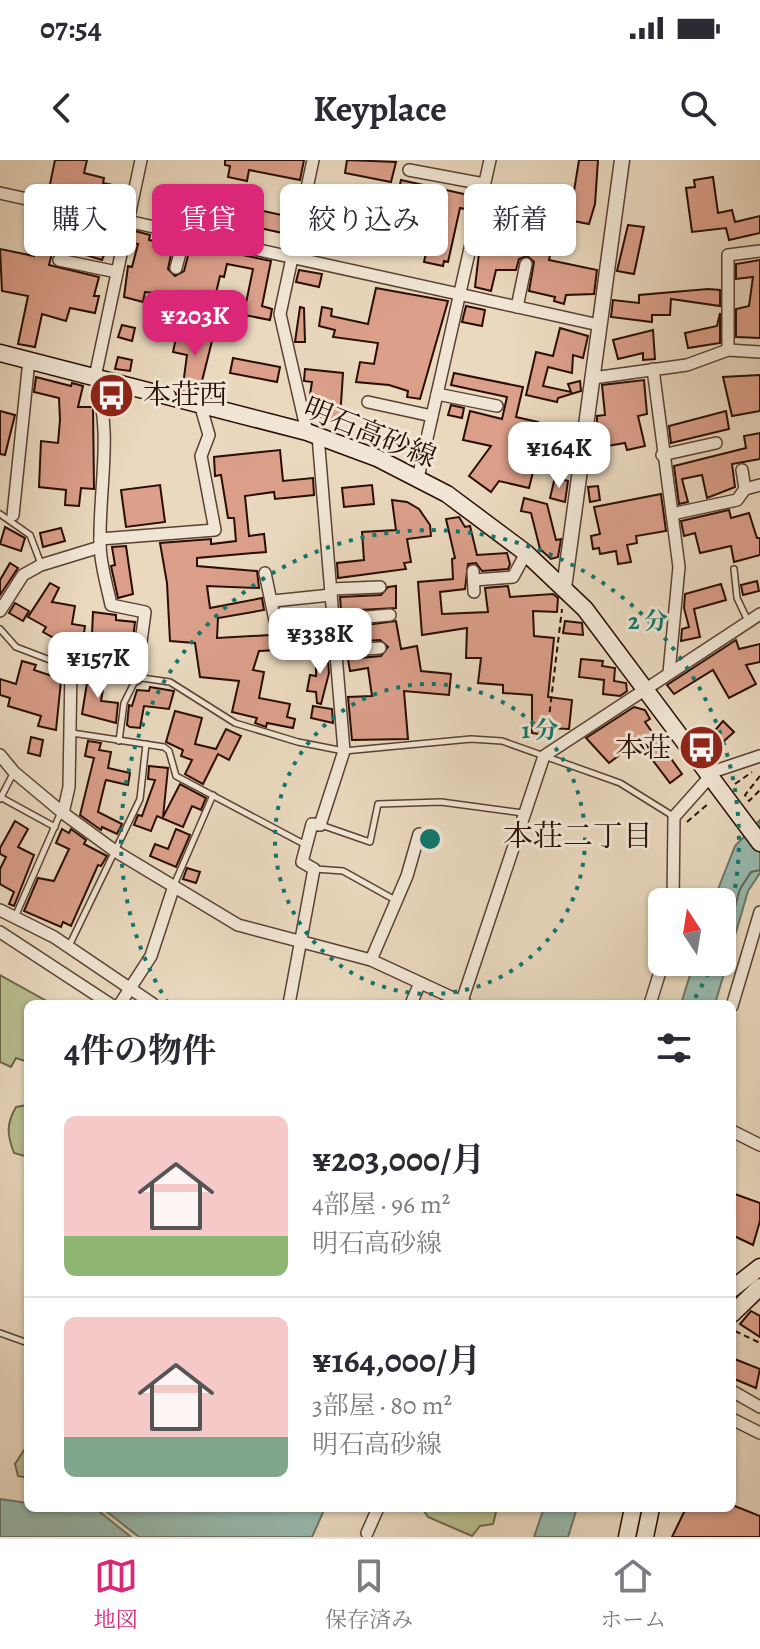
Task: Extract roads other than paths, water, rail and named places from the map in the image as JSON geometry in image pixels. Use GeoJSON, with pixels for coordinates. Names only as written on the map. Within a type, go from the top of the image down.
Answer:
{"type":"FeatureCollection","features":[{"type":"Feature","properties":{"kind":"main road","name":"明石高砂線"},"geometry":{"type":"LineString","coordinates":[[0,353],[312,434],[418,478],[526,553],[564,588],[599,626],[760,843]]}},
{"type":"Feature","properties":{"kind":"main road"},"geometry":{"type":"LineString","coordinates":[[736,1286],[760,1267]]}},
{"type":"Feature","properties":{"kind":"main road"},"geometry":{"type":"LineString","coordinates":[[736,1310],[760,1287]]}},
{"type":"Feature","properties":{"kind":"main road"},"geometry":{"type":"LineString","coordinates":[[627,1537],[632,1512]]}},
{"type":"Feature","properties":{"kind":"main road"},"geometry":{"type":"LineString","coordinates":[[645,1537],[650,1512]]}},
{"type":"Feature","properties":{"kind":"street"},"geometry":{"type":"LineString","coordinates":[[136,184],[141,160]]}},
{"type":"Feature","properties":{"kind":"street"},"geometry":{"type":"LineString","coordinates":[[290,1000],[314,869],[302,862],[304,844],[312,824],[320,825],[344,751],[331,592],[312,434],[280,314],[313,160]]}},
{"type":"Feature","properties":{"kind":"street"},"geometry":{"type":"LineString","coordinates":[[409,170],[484,184],[490,160]]}},
{"type":"Feature","properties":{"kind":"street"},"geometry":{"type":"LineString","coordinates":[[564,588],[622,160]]}},
{"type":"Feature","properties":{"kind":"street"},"geometry":{"type":"LineString","coordinates":[[0,193],[24,198]]}},
{"type":"Feature","properties":{"kind":"street"},"geometry":{"type":"LineString","coordinates":[[728,350],[728,255],[760,251]]}},
{"type":"Feature","properties":{"kind":"street"},"geometry":{"type":"LineString","coordinates":[[264,253],[599,325]]}},
{"type":"Feature","properties":{"kind":"street"},"geometry":{"type":"LineString","coordinates":[[120,256],[95,377],[104,403],[106,432],[100,543],[111,605],[145,612],[136,679]]}},
{"type":"Feature","properties":{"kind":"street"},"geometry":{"type":"LineString","coordinates":[[176,268],[179,256]]}},
{"type":"Feature","properties":{"kind":"street"},"geometry":{"type":"LineString","coordinates":[[418,478],[468,256]]}},
{"type":"Feature","properties":{"kind":"street"},"geometry":{"type":"LineString","coordinates":[[59,260],[117,272]]}},
{"type":"Feature","properties":{"kind":"street"},"geometry":{"type":"LineString","coordinates":[[517,307],[526,264]]}},
{"type":"Feature","properties":{"kind":"street"},"geometry":{"type":"LineString","coordinates":[[593,378],[687,365],[728,350],[760,352]]}},
{"type":"Feature","properties":{"kind":"street"},"geometry":{"type":"LineString","coordinates":[[13,515],[29,360]]}},
{"type":"Feature","properties":{"kind":"street"},"geometry":{"type":"LineString","coordinates":[[653,369],[679,567],[669,673]]}},
{"type":"Feature","properties":{"kind":"street"},"geometry":{"type":"LineString","coordinates":[[437,394],[497,406]]}},
{"type":"Feature","properties":{"kind":"street"},"geometry":{"type":"LineString","coordinates":[[368,402],[432,416]]}},
{"type":"Feature","properties":{"kind":"street"},"geometry":{"type":"LineString","coordinates":[[0,611],[23,575],[41,565],[100,543],[215,530],[201,456],[209,435],[200,404]]}},
{"type":"Feature","properties":{"kind":"street"},"geometry":{"type":"LineString","coordinates":[[662,455],[716,443]]}},
{"type":"Feature","properties":{"kind":"street"},"geometry":{"type":"LineString","coordinates":[[742,470],[745,489]]}},
{"type":"Feature","properties":{"kind":"street"},"geometry":{"type":"LineString","coordinates":[[672,514],[737,500],[745,489],[760,485]]}},
{"type":"Feature","properties":{"kind":"street"},"geometry":{"type":"LineString","coordinates":[[16,489],[29,492]]}},
{"type":"Feature","properties":{"kind":"street"},"geometry":{"type":"LineString","coordinates":[[474,581],[513,577],[526,553]]}},
{"type":"Feature","properties":{"kind":"street"},"geometry":{"type":"LineString","coordinates":[[265,573],[277,630]]}},
{"type":"Feature","properties":{"kind":"street"},"geometry":{"type":"LineString","coordinates":[[273,601],[380,587]]}},
{"type":"Feature","properties":{"kind":"street"},"geometry":{"type":"LineString","coordinates":[[464,1000],[544,756],[760,614]]}},
{"type":"Feature","properties":{"kind":"street"},"geometry":{"type":"LineString","coordinates":[[333,620],[390,615]]}},
{"type":"Feature","properties":{"kind":"street"},"geometry":{"type":"LineString","coordinates":[[336,651],[380,648]]}},
{"type":"Feature","properties":{"kind":"street"},"geometry":{"type":"LineString","coordinates":[[62,812],[69,787],[71,668]]}},
{"type":"Feature","properties":{"kind":"street"},"geometry":{"type":"LineString","coordinates":[[0,755],[14,772],[115,851],[238,925],[371,960],[457,1000]]}},
{"type":"Feature","properties":{"kind":"street"},"geometry":{"type":"LineString","coordinates":[[673,888],[674,817],[715,771],[760,756]]}},
{"type":"Feature","properties":{"kind":"street"},"geometry":{"type":"LineString","coordinates":[[371,960],[397,901],[419,834]]}},
{"type":"Feature","properties":{"kind":"street"},"geometry":{"type":"LineString","coordinates":[[122,1000],[151,956],[174,886]]}},
{"type":"Feature","properties":{"kind":"street"},"geometry":{"type":"LineString","coordinates":[[0,910],[69,946],[147,1000]]}},
{"type":"Feature","properties":{"kind":"street"},"geometry":{"type":"LineString","coordinates":[[734,1000],[760,912]]}},
{"type":"Feature","properties":{"kind":"street"},"geometry":{"type":"LineString","coordinates":[[0,932],[104,1000]]}},
{"type":"Feature","properties":{"kind":"street"},"geometry":{"type":"LineString","coordinates":[[651,1000],[659,976]]}},
{"type":"Feature","properties":{"kind":"street"},"geometry":{"type":"LineString","coordinates":[[413,1000],[420,983]]}},
{"type":"Feature","properties":{"kind":"street"},"geometry":{"type":"LineString","coordinates":[[736,1133],[760,1145]]}},
{"type":"Feature","properties":{"kind":"street"},"geometry":{"type":"LineString","coordinates":[[736,1393],[760,1407]]}},
{"type":"Feature","properties":{"kind":"street"},"geometry":{"type":"LineString","coordinates":[[736,1421],[760,1433]]}},
{"type":"Feature","properties":{"kind":"street"},"geometry":{"type":"LineString","coordinates":[[367,1533],[376,1512]]}},
{"type":"Feature","properties":{"kind":"lane"},"geometry":{"type":"LineString","coordinates":[[0,514],[30,535],[41,565]]}},
{"type":"Feature","properties":{"kind":"lane"},"geometry":{"type":"LineString","coordinates":[[734,569],[737,598],[748,622]]}},
{"type":"Feature","properties":{"kind":"lane"},"geometry":{"type":"LineString","coordinates":[[0,629],[16,647],[71,668],[170,682],[235,723],[344,751],[471,739],[502,741],[620,783],[674,817]]}},
{"type":"Feature","properties":{"kind":"lane"},"geometry":{"type":"LineString","coordinates":[[119,741],[124,703],[136,679]]}},
{"type":"Feature","properties":{"kind":"lane"},"geometry":{"type":"LineString","coordinates":[[69,732],[164,747],[169,751],[176,776],[304,844]]}},
{"type":"Feature","properties":{"kind":"lane"},"geometry":{"type":"LineString","coordinates":[[69,946],[140,799],[146,744]]}},
{"type":"Feature","properties":{"kind":"lane"},"geometry":{"type":"LineString","coordinates":[[14,772],[0,798],[55,827]]}},
{"type":"Feature","properties":{"kind":"lane"},"geometry":{"type":"LineString","coordinates":[[174,886],[213,795]]}},
{"type":"Feature","properties":{"kind":"lane"},"geometry":{"type":"LineString","coordinates":[[320,825],[370,842],[378,804],[441,802],[525,814]]}},
{"type":"Feature","properties":{"kind":"lane"},"geometry":{"type":"LineString","coordinates":[[15,917],[62,812]]}},
{"type":"Feature","properties":{"kind":"lane"},"geometry":{"type":"LineString","coordinates":[[314,869],[343,871],[397,901]]}},
{"type":"Feature","properties":{"kind":"lane"},"geometry":{"type":"LineString","coordinates":[[0,1333],[24,1342]]}},
{"type":"Feature","properties":{"kind":"water"},"geometry":{"type":"Polygon","coordinates":[[[760,820],[760,873],[748,891],[736,932],[736,888],[718,888],[735,846],[760,820]]]}},
{"type":"Feature","properties":{"kind":"water"},"geometry":{"type":"Polygon","coordinates":[[[690,976],[723,976],[716,1000],[682,1000],[690,976]]]}},
{"type":"Feature","properties":{"kind":"water"},"geometry":{"type":"Polygon","coordinates":[[[0,1499],[24,1502],[24,1512],[100,1512],[131,1537],[0,1537],[0,1499]]]}},
{"type":"Feature","properties":{"kind":"water"},"geometry":{"type":"Polygon","coordinates":[[[107,1512],[323,1512],[312,1537],[139,1537],[107,1512]]]}},
{"type":"Feature","properties":{"kind":"water"},"geometry":{"type":"Polygon","coordinates":[[[543,1512],[576,1512],[568,1537],[534,1537],[543,1512]]]}},
{"type":"Feature","properties":{"kind":"place","name":"本荘西"},"geometry":{"type":"Point","coordinates":[112,395]}},
{"type":"Feature","properties":{"kind":"place","name":"本荘"},"geometry":{"type":"Point","coordinates":[702,748]}},
{"type":"Feature","properties":{"kind":"district","name":"本荘二丁目"},"geometry":{"type":"Point","coordinates":[578,836]}}]}
